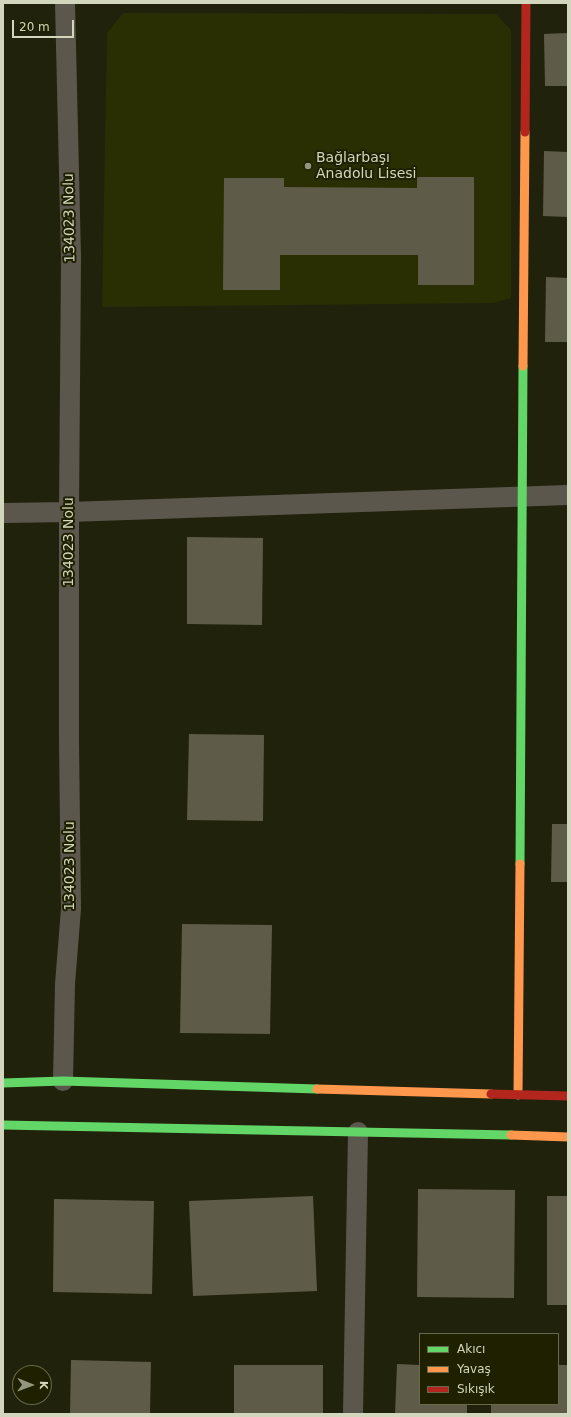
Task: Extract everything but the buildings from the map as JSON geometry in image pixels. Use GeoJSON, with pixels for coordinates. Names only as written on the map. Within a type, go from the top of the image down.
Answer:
{"type":"FeatureCollection","features":[{"type":"Feature","properties":{"kind":"main road"},"geometry":{"type":"LineString","coordinates":[[518,1095],[526,3]]}},
{"type":"Feature","properties":{"kind":"main road"},"geometry":{"type":"LineString","coordinates":[[3,1083],[63,1081],[568,1096]]}},
{"type":"Feature","properties":{"kind":"main road"},"geometry":{"type":"LineString","coordinates":[[3,1125],[568,1137]]}},
{"type":"Feature","properties":{"kind":"street","name":"134023 Nolu"},"geometry":{"type":"LineString","coordinates":[[63,1081],[65,984],[71,909],[69,512],[71,257],[65,3]]}},
{"type":"Feature","properties":{"kind":"street"},"geometry":{"type":"LineString","coordinates":[[3,513],[522,496],[568,496]]}},
{"type":"Feature","properties":{"kind":"street"},"geometry":{"type":"LineString","coordinates":[[353,1414],[358,1132]]}},
{"type":"Feature","properties":{"kind":"shaded area","name":"Bağlarbaşı Anadolu Lisesi"},"geometry":{"type":"Polygon","coordinates":[[[123,13],[496,14],[511,30],[511,298],[493,303],[102,307],[107,33],[123,13]]]}},
{"type":"Feature","properties":{"kind":"traffic: fast"},"geometry":{"type":"LineString","coordinates":[[520,864],[523,366]]}},
{"type":"Feature","properties":{"kind":"traffic: fast"},"geometry":{"type":"LineString","coordinates":[[3,1083],[63,1081],[317,1089]]}},
{"type":"Feature","properties":{"kind":"traffic: fast"},"geometry":{"type":"LineString","coordinates":[[3,1125],[511,1135]]}},
{"type":"Feature","properties":{"kind":"traffic: slow"},"geometry":{"type":"LineString","coordinates":[[523,366],[525,132]]}},
{"type":"Feature","properties":{"kind":"traffic: slow"},"geometry":{"type":"LineString","coordinates":[[518,1095],[520,864]]}},
{"type":"Feature","properties":{"kind":"traffic: slow"},"geometry":{"type":"LineString","coordinates":[[317,1089],[491,1094]]}},
{"type":"Feature","properties":{"kind":"traffic: slow"},"geometry":{"type":"LineString","coordinates":[[511,1135],[568,1137]]}},
{"type":"Feature","properties":{"kind":"traffic: jam"},"geometry":{"type":"LineString","coordinates":[[525,132],[526,3]]}},
{"type":"Feature","properties":{"kind":"traffic: jam"},"geometry":{"type":"LineString","coordinates":[[491,1094],[568,1096]]}},
{"type":"Feature","properties":{"kind":"place","name":"Bağlarbaşı Anadolu Lisesi"},"geometry":{"type":"Point","coordinates":[308,166]}}]}
